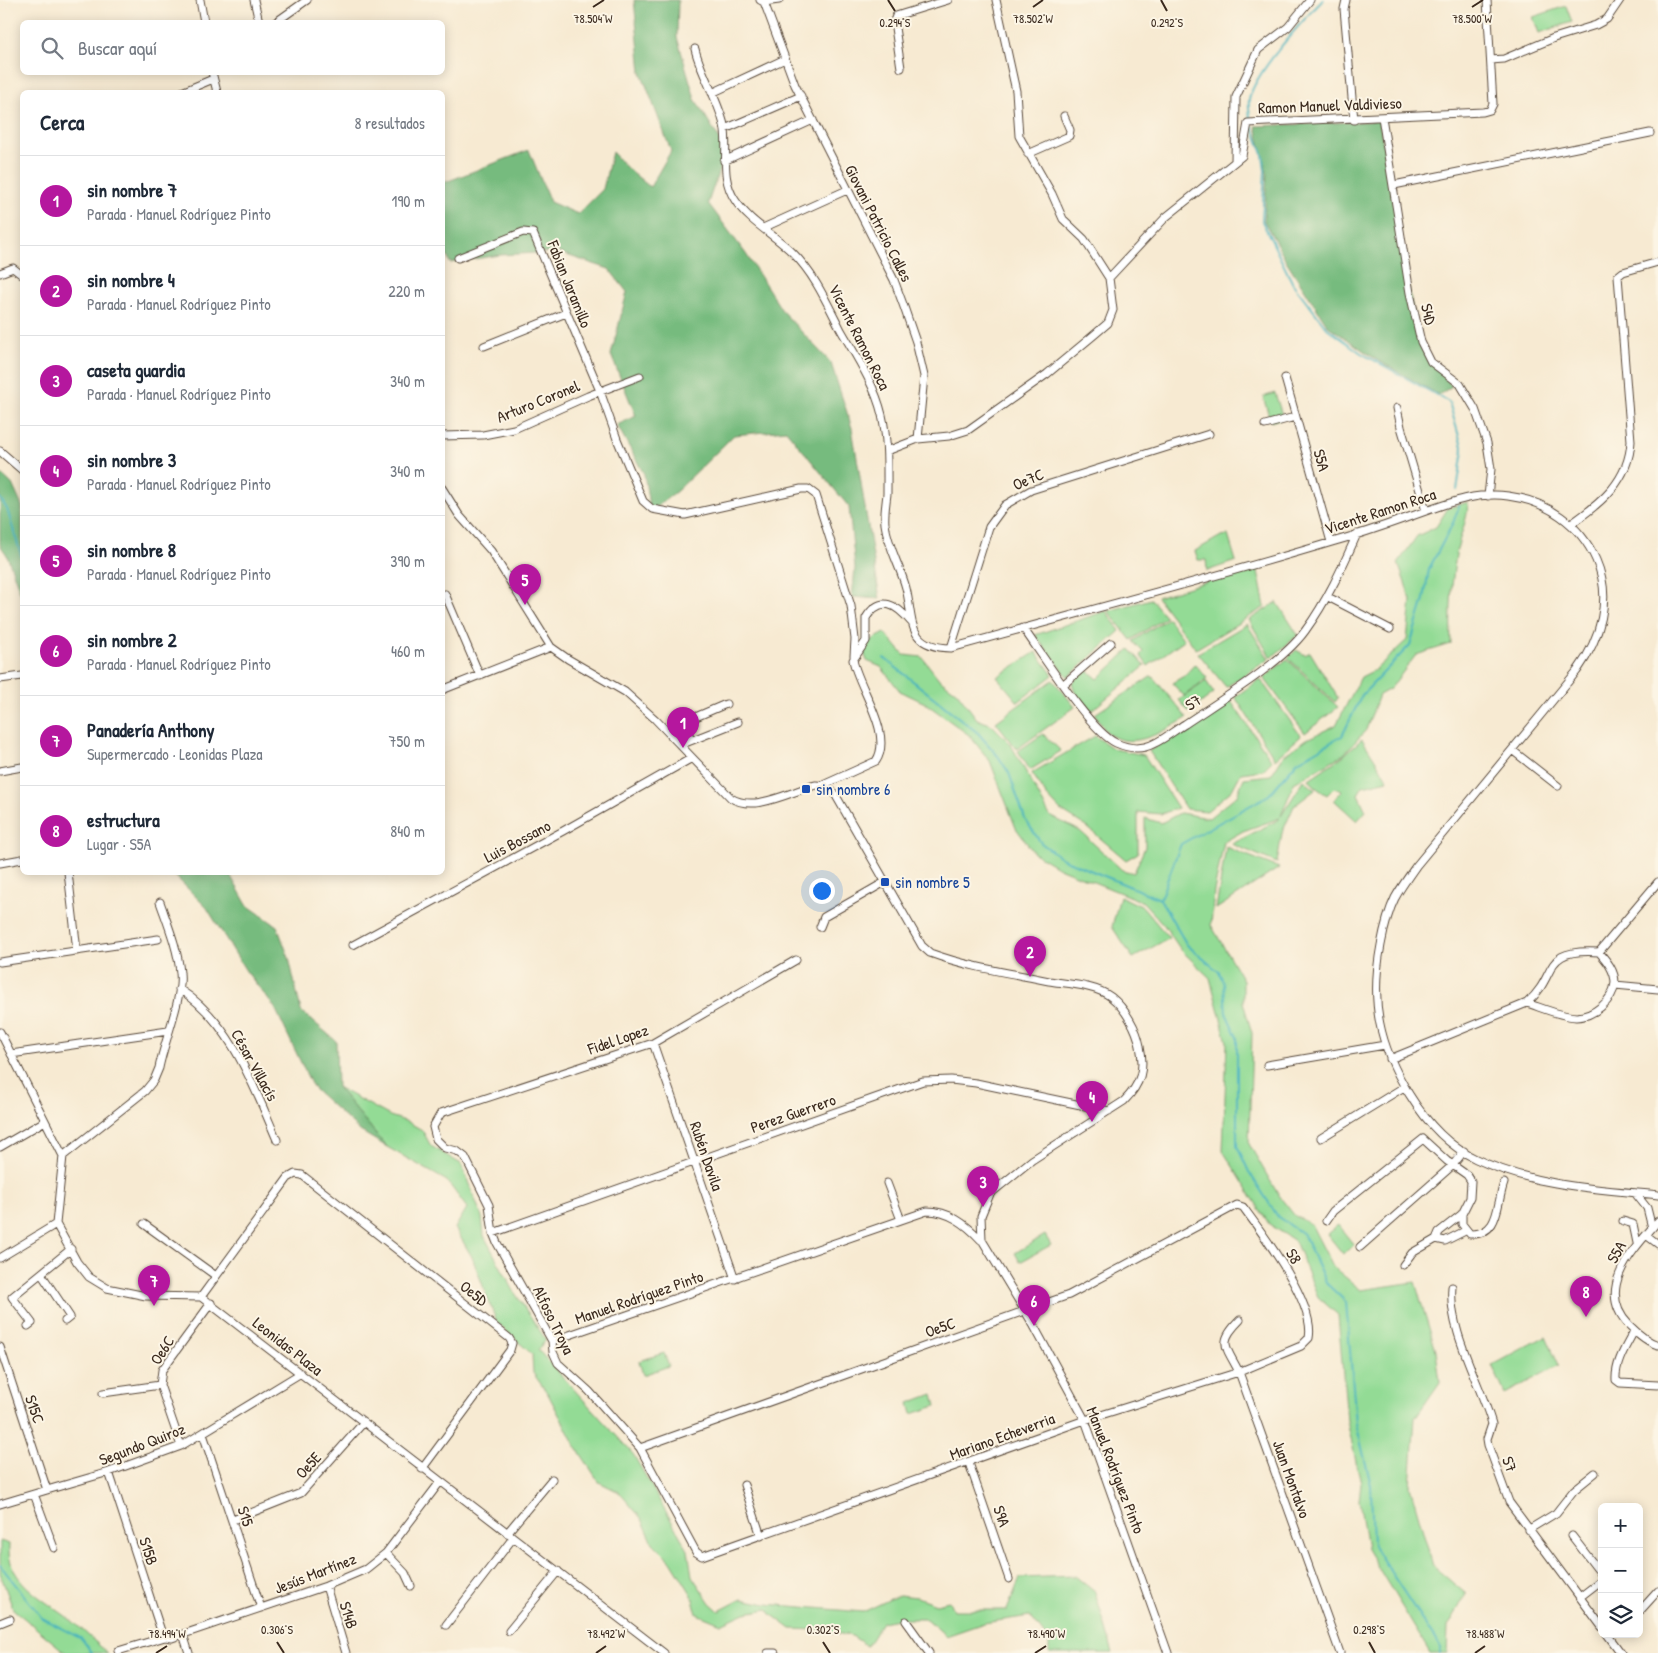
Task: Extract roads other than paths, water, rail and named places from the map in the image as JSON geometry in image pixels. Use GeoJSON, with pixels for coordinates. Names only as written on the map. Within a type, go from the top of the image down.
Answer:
{"type":"FeatureCollection","features":[{"type":"Feature","properties":{"kind":"street"},"geometry":{"type":"LineString","coordinates":[[200,0],[204,20]]}},
{"type":"Feature","properties":{"kind":"street"},"geometry":{"type":"LineString","coordinates":[[254,0],[259,20]]}},
{"type":"Feature","properties":{"kind":"street"},"geometry":{"type":"LineString","coordinates":[[279,20],[307,0]]}},
{"type":"Feature","properties":{"kind":"street"},"geometry":{"type":"LineString","coordinates":[[762,1],[779,0]]}},
{"type":"Feature","properties":{"kind":"street"},"geometry":{"type":"LineString","coordinates":[[901,68],[894,18],[897,15],[948,0]]}},
{"type":"Feature","properties":{"kind":"street"},"geometry":{"type":"LineString","coordinates":[[887,451],[918,439],[949,436],[968,430],[1047,374],[1108,323],[1113,310],[1109,278],[1084,239],[1063,219],[1052,194],[1028,154],[1018,130],[1016,91],[996,0]]}},
{"type":"Feature","properties":{"kind":"street"},"geometry":{"type":"LineString","coordinates":[[1235,162],[1236,97],[1238,89],[1250,70],[1258,50],[1288,27],[1310,0]]}},
{"type":"Feature","properties":{"kind":"street"},"geometry":{"type":"LineString","coordinates":[[1346,0],[1344,8],[1354,120]]}},
{"type":"Feature","properties":{"kind":"street","name":"Ramon Manuel Valdivieso"},"geometry":{"type":"LineString","coordinates":[[1109,278],[1166,217],[1235,162],[1243,153],[1246,126],[1251,122],[1354,120],[1490,110],[1493,104],[1488,0]]}},
{"type":"Feature","properties":{"kind":"street"},"geometry":{"type":"LineString","coordinates":[[1491,60],[1504,59],[1554,38],[1596,25],[1607,19],[1620,0]]}},
{"type":"Feature","properties":{"kind":"street","name":"Giovani Patricio Calles"},"geometry":{"type":"LineString","coordinates":[[762,1],[800,96],[814,120],[847,190],[894,280],[916,342],[924,376],[918,439]]}},
{"type":"Feature","properties":{"kind":"street","name":"Vicente Ramon Roca"},"geometry":{"type":"LineString","coordinates":[[694,49],[725,129],[724,161],[728,184],[734,199],[763,228],[794,253],[818,285],[864,371],[882,413],[887,451],[885,523],[890,549],[906,587],[911,623],[919,638],[926,644],[936,648],[951,648],[1331,542],[1460,500],[1488,496],[1508,496],[1539,503],[1554,511],[1571,524],[1592,550],[1598,566],[1604,596],[1601,622],[1589,654],[1416,866],[1395,898],[1385,928],[1376,976],[1377,1015],[1384,1045],[1404,1087],[1432,1125],[1464,1151],[1500,1168],[1553,1184],[1658,1195]]}},
{"type":"Feature","properties":{"kind":"street"},"geometry":{"type":"LineString","coordinates":[[712,94],[785,59]]}},
{"type":"Feature","properties":{"kind":"street"},"geometry":{"type":"LineString","coordinates":[[186,90],[212,76],[216,90]]}},
{"type":"Feature","properties":{"kind":"street"},"geometry":{"type":"LineString","coordinates":[[725,129],[800,96]]}},
{"type":"Feature","properties":{"kind":"street"},"geometry":{"type":"LineString","coordinates":[[1028,154],[1069,136],[1070,130],[1064,116]]}},
{"type":"Feature","properties":{"kind":"street","name":"S4D"},"geometry":{"type":"LineString","coordinates":[[1382,117],[1410,293],[1421,342],[1431,362],[1460,384],[1475,409],[1487,443],[1490,460],[1488,496]]}},
{"type":"Feature","properties":{"kind":"street"},"geometry":{"type":"LineString","coordinates":[[724,161],[814,120]]}},
{"type":"Feature","properties":{"kind":"street"},"geometry":{"type":"LineString","coordinates":[[1394,185],[1650,133]]}},
{"type":"Feature","properties":{"kind":"street"},"geometry":{"type":"LineString","coordinates":[[763,228],[847,190]]}},
{"type":"Feature","properties":{"kind":"street","name":"Fabian Jaramillo"},"geometry":{"type":"LineString","coordinates":[[458,258],[524,232],[533,233],[600,391],[643,502],[652,509],[685,515],[801,489],[808,489],[816,495],[851,606],[855,639],[854,656]]}},
{"type":"Feature","properties":{"kind":"street"},"geometry":{"type":"LineString","coordinates":[[1571,524],[1608,495],[1628,463],[1631,441],[1618,276],[1623,272],[1658,262]]}},
{"type":"Feature","properties":{"kind":"street"},"geometry":{"type":"LineString","coordinates":[[0,273],[13,268],[20,273]]}},
{"type":"Feature","properties":{"kind":"street"},"geometry":{"type":"LineString","coordinates":[[484,346],[566,314]]}},
{"type":"Feature","properties":{"kind":"street","name":"Arturo Coronel"},"geometry":{"type":"LineString","coordinates":[[445,436],[483,435],[514,429],[600,391],[640,376]]}},
{"type":"Feature","properties":{"kind":"street","name":"S5A"},"geometry":{"type":"LineString","coordinates":[[1285,382],[1331,542]]}},
{"type":"Feature","properties":{"kind":"street"},"geometry":{"type":"LineString","coordinates":[[1398,408],[1400,427],[1426,511]]}},
{"type":"Feature","properties":{"kind":"street"},"geometry":{"type":"LineString","coordinates":[[1265,425],[1295,416]]}},
{"type":"Feature","properties":{"kind":"street","name":"Oe7C"},"geometry":{"type":"LineString","coordinates":[[951,648],[989,527],[1005,505],[1031,490],[1209,434]]}},
{"type":"Feature","properties":{"kind":"street"},"geometry":{"type":"LineString","coordinates":[[0,451],[20,468]]}},
{"type":"Feature","properties":{"kind":"street"},"geometry":{"type":"LineString","coordinates":[[445,493],[459,515],[491,550],[551,647],[625,692],[731,798],[742,803],[754,804],[823,785],[876,761],[880,755],[879,732],[870,698],[854,664],[854,656],[866,641],[866,618],[879,606],[890,604],[897,607],[911,623]]}},
{"type":"Feature","properties":{"kind":"street","name":"S7"},"geometry":{"type":"LineString","coordinates":[[1023,628],[1105,737],[1128,747],[1150,745],[1224,698],[1284,653],[1304,633],[1328,597],[1357,534]]}},
{"type":"Feature","properties":{"kind":"street"},"geometry":{"type":"LineString","coordinates":[[445,596],[480,676]]}},
{"type":"Feature","properties":{"kind":"street"},"geometry":{"type":"LineString","coordinates":[[1328,597],[1390,629]]}},
{"type":"Feature","properties":{"kind":"street"},"geometry":{"type":"LineString","coordinates":[[1064,684],[1111,643]]}},
{"type":"Feature","properties":{"kind":"street"},"geometry":{"type":"LineString","coordinates":[[445,689],[551,647]]}},
{"type":"Feature","properties":{"kind":"street"},"geometry":{"type":"LineString","coordinates":[[0,679],[20,676]]}},
{"type":"Feature","properties":{"kind":"street"},"geometry":{"type":"LineString","coordinates":[[691,740],[684,722],[726,704]]}},
{"type":"Feature","properties":{"kind":"street"},"geometry":{"type":"LineString","coordinates":[[680,745],[738,722]]}},
{"type":"Feature","properties":{"kind":"street"},"geometry":{"type":"LineString","coordinates":[[1512,750],[1558,786]]}},
{"type":"Feature","properties":{"kind":"street","name":"Luis Bossano"},"geometry":{"type":"LineString","coordinates":[[353,945],[563,831],[692,758]]}},
{"type":"Feature","properties":{"kind":"street"},"geometry":{"type":"LineString","coordinates":[[0,771],[20,767]]}},
{"type":"Feature","properties":{"kind":"street","name":"Manuel Rodríguez Pinto"},"geometry":{"type":"LineString","coordinates":[[823,785],[835,794],[922,946],[930,953],[1030,977],[1094,989],[1111,997],[1132,1025],[1143,1060],[1142,1075],[1136,1088],[1109,1112],[1039,1156],[990,1194],[981,1216],[982,1240]]}},
{"type":"Feature","properties":{"kind":"street"},"geometry":{"type":"LineString","coordinates":[[0,863],[20,859]]}},
{"type":"Feature","properties":{"kind":"street"},"geometry":{"type":"LineString","coordinates":[[68,875],[78,951]]}},
{"type":"Feature","properties":{"kind":"street"},"geometry":{"type":"LineString","coordinates":[[820,927],[824,918],[885,882]]}},
{"type":"Feature","properties":{"kind":"street"},"geometry":{"type":"LineString","coordinates":[[1390,1059],[1527,1003],[1537,994],[1557,958],[1572,952],[1599,952],[1658,882]]}},
{"type":"Feature","properties":{"kind":"street"},"geometry":{"type":"LineString","coordinates":[[63,1156],[145,1091],[154,1080],[159,1068],[179,989],[180,973],[176,952],[160,902]]}},
{"type":"Feature","properties":{"kind":"street"},"geometry":{"type":"LineString","coordinates":[[0,962],[158,939]]}},
{"type":"Feature","properties":{"kind":"street"},"geometry":{"type":"LineString","coordinates":[[1527,1003],[1575,1017],[1588,1015],[1601,1007],[1615,984],[1610,966],[1599,952]]}},
{"type":"Feature","properties":{"kind":"street","name":"Fidel Lopez"},"geometry":{"type":"LineString","coordinates":[[437,1117],[441,1113],[653,1042],[796,960]]}},
{"type":"Feature","properties":{"kind":"street"},"geometry":{"type":"LineString","coordinates":[[1615,984],[1658,990]]}},
{"type":"Feature","properties":{"kind":"street","name":"César Villacís"},"geometry":{"type":"LineString","coordinates":[[179,989],[192,997],[229,1040],[250,1077],[277,1140]]}},
{"type":"Feature","properties":{"kind":"street"},"geometry":{"type":"LineString","coordinates":[[11,1054],[168,1031]]}},
{"type":"Feature","properties":{"kind":"street"},"geometry":{"type":"LineString","coordinates":[[0,1032],[63,1156],[56,1224],[0,1258]]}},
{"type":"Feature","properties":{"kind":"street","name":"Rubén Davila"},"geometry":{"type":"LineString","coordinates":[[653,1042],[735,1279]]}},
{"type":"Feature","properties":{"kind":"street"},"geometry":{"type":"LineString","coordinates":[[1267,1065],[1384,1045]]}},
{"type":"Feature","properties":{"kind":"street","name":"Perez Guerrero"},"geometry":{"type":"LineString","coordinates":[[493,1233],[923,1081],[936,1079],[976,1083],[1109,1112]]}},
{"type":"Feature","properties":{"kind":"street"},"geometry":{"type":"LineString","coordinates":[[1321,1138],[1404,1087]]}},
{"type":"Feature","properties":{"kind":"street","name":"Alfoso Troya"},"geometry":{"type":"LineString","coordinates":[[437,1117],[433,1133],[440,1144],[458,1151],[465,1157],[489,1205],[493,1233],[552,1341],[552,1352],[558,1363],[589,1391],[640,1448],[696,1552]]}},
{"type":"Feature","properties":{"kind":"street"},"geometry":{"type":"LineString","coordinates":[[0,1147],[45,1121]]}},
{"type":"Feature","properties":{"kind":"street"},"geometry":{"type":"LineString","coordinates":[[1326,1221],[1333,1211],[1418,1140],[1423,1139],[1467,1175],[1470,1181],[1470,1198],[1462,1214],[1439,1232],[1436,1239],[1412,1253],[1405,1260],[1403,1266]]}},
{"type":"Feature","properties":{"kind":"street"},"geometry":{"type":"LineString","coordinates":[[1360,1246],[1453,1165],[1464,1151]]}},
{"type":"Feature","properties":{"kind":"street","name":"Oe5D"},"geometry":{"type":"LineString","coordinates":[[216,1276],[288,1178],[295,1174],[302,1175],[509,1338],[512,1344],[510,1350],[422,1469]]}},
{"type":"Feature","properties":{"kind":"street"},"geometry":{"type":"LineString","coordinates":[[887,1183],[901,1220]]}},
{"type":"Feature","properties":{"kind":"street"},"geometry":{"type":"LineString","coordinates":[[1462,1214],[1462,1224],[1465,1231],[1470,1234],[1487,1232],[1494,1224],[1498,1199],[1504,1183]]}},
{"type":"Feature","properties":{"kind":"street"},"geometry":{"type":"LineString","coordinates":[[1634,1193],[1647,1208],[1652,1228]]}},
{"type":"Feature","properties":{"kind":"street","name":"Oe5C"},"geometry":{"type":"LineString","coordinates":[[640,1448],[1025,1312],[1090,1286],[1237,1205]]}},
{"type":"Feature","properties":{"kind":"street","name":"S8"},"geometry":{"type":"LineString","coordinates":[[1237,1205],[1243,1207],[1284,1262],[1308,1318],[1310,1332]]}},
{"type":"Feature","properties":{"kind":"street","name":"Manuel Rodríguez Pinto"},"geometry":{"type":"LineString","coordinates":[[552,1341],[927,1211],[937,1211],[964,1224],[982,1240],[1025,1312],[1085,1420],[1168,1653]]}},
{"type":"Feature","properties":{"kind":"street"},"geometry":{"type":"LineString","coordinates":[[1623,1221],[1633,1224],[1637,1243]]}},
{"type":"Feature","properties":{"kind":"street","name":"S5A"},"geometry":{"type":"LineString","coordinates":[[1658,1221],[1637,1243],[1615,1285],[1619,1308],[1627,1323],[1634,1330],[1658,1345]]}},
{"type":"Feature","properties":{"kind":"street","name":"Leonidas Plaza"},"geometry":{"type":"LineString","coordinates":[[56,1224],[89,1277],[107,1288],[146,1296],[201,1297],[211,1303],[422,1469],[664,1653]]}},
{"type":"Feature","properties":{"kind":"street"},"geometry":{"type":"LineString","coordinates":[[144,1224],[216,1276],[201,1297]]}},
{"type":"Feature","properties":{"kind":"street"},"geometry":{"type":"LineString","coordinates":[[1436,1239],[1445,1241],[1465,1231]]}},
{"type":"Feature","properties":{"kind":"street"},"geometry":{"type":"LineString","coordinates":[[1646,1235],[1658,1244]]}},
{"type":"Feature","properties":{"kind":"street"},"geometry":{"type":"LineString","coordinates":[[28,1326],[32,1323],[12,1297],[71,1249]]}},
{"type":"Feature","properties":{"kind":"street"},"geometry":{"type":"LineString","coordinates":[[42,1274],[70,1316],[65,1321]]}},
{"type":"Feature","properties":{"kind":"street","name":"S7"},"geometry":{"type":"LineString","coordinates":[[1452,1287],[1452,1305],[1456,1324],[1492,1424],[1487,1439],[1488,1445],[1509,1502],[1598,1622]]}},
{"type":"Feature","properties":{"kind":"street","name":"Oe6C"},"geometry":{"type":"LineString","coordinates":[[180,1446],[160,1385],[162,1370],[211,1303]]}},
{"type":"Feature","properties":{"kind":"street","name":"Juan Montalvo"},"geometry":{"type":"LineString","coordinates":[[1240,1320],[1225,1338],[1340,1653]]}},
{"type":"Feature","properties":{"kind":"street"},"geometry":{"type":"LineString","coordinates":[[1634,1330],[1623,1352],[1616,1380],[1620,1383],[1658,1385]]}},
{"type":"Feature","properties":{"kind":"street","name":"Mariano Echeverria"},"geometry":{"type":"LineString","coordinates":[[696,1552],[702,1556],[708,1555],[1085,1420],[1239,1372],[1301,1346],[1306,1343],[1310,1332]]}},
{"type":"Feature","properties":{"kind":"street","name":"S15C"},"geometry":{"type":"LineString","coordinates":[[0,1347],[48,1490]]}},
{"type":"Feature","properties":{"kind":"street","name":"Segundo Quiroz"},"geometry":{"type":"LineString","coordinates":[[0,1504],[109,1472],[180,1446],[203,1434],[301,1373]]}},
{"type":"Feature","properties":{"kind":"street"},"geometry":{"type":"LineString","coordinates":[[103,1393],[160,1385]]}},
{"type":"Feature","properties":{"kind":"street","name":"Oe5E"},"geometry":{"type":"LineString","coordinates":[[233,1520],[301,1493],[364,1422]]}},
{"type":"Feature","properties":{"kind":"street","name":"S15"},"geometry":{"type":"LineString","coordinates":[[203,1434],[261,1608]]}},
{"type":"Feature","properties":{"kind":"street","name":"S9A"},"geometry":{"type":"LineString","coordinates":[[968,1463],[1009,1579]]}},
{"type":"Feature","properties":{"kind":"street","name":"S15B"},"geometry":{"type":"LineString","coordinates":[[109,1472],[161,1631],[165,1638]]}},
{"type":"Feature","properties":{"kind":"street"},"geometry":{"type":"LineString","coordinates":[[1528,1530],[1556,1513],[1574,1490],[1595,1473]]}},
{"type":"Feature","properties":{"kind":"street"},"geometry":{"type":"LineString","coordinates":[[446,1625],[552,1479]]}},
{"type":"Feature","properties":{"kind":"street","name":"Jesús Martínez"},"geometry":{"type":"LineString","coordinates":[[118,1651],[165,1638],[172,1638],[326,1586],[366,1569],[386,1553],[440,1482]]}},
{"type":"Feature","properties":{"kind":"street"},"geometry":{"type":"LineString","coordinates":[[744,1485],[761,1536]]}},
{"type":"Feature","properties":{"kind":"street"},"geometry":{"type":"LineString","coordinates":[[34,1494],[54,1548]]}},
{"type":"Feature","properties":{"kind":"street"},"geometry":{"type":"LineString","coordinates":[[1572,1536],[1598,1569]]}},
{"type":"Feature","properties":{"kind":"street"},"geometry":{"type":"LineString","coordinates":[[386,1553],[405,1573],[411,1586]]}},
{"type":"Feature","properties":{"kind":"street"},"geometry":{"type":"LineString","coordinates":[[509,1631],[558,1571]]}},
{"type":"Feature","properties":{"kind":"street"},"geometry":{"type":"LineString","coordinates":[[1580,1597],[1598,1583]]}},
{"type":"Feature","properties":{"kind":"street","name":"S14B"},"geometry":{"type":"LineString","coordinates":[[326,1586],[346,1653]]}},
{"type":"Feature","properties":{"kind":"street"},"geometry":{"type":"LineString","coordinates":[[1643,1608],[1658,1591]]}},
{"type":"Feature","properties":{"kind":"street"},"geometry":{"type":"LineString","coordinates":[[0,1623],[10,1619]]}},
{"type":"Feature","properties":{"kind":"street"},"geometry":{"type":"LineString","coordinates":[[906,1621],[929,1653]]}},
{"type":"Feature","properties":{"kind":"street"},"geometry":{"type":"LineString","coordinates":[[183,1634],[189,1653]]}},
{"type":"Feature","properties":{"kind":"street"},"geometry":{"type":"LineString","coordinates":[[1611,1638],[1621,1653]]}},
{"type":"Feature","properties":{"kind":"waterway"},"geometry":{"type":"LineString","coordinates":[[1250,120],[1249,100],[1260,76],[1280,47],[1323,0]]}},
{"type":"Feature","properties":{"kind":"waterway"},"geometry":{"type":"LineString","coordinates":[[1252,126],[1263,154],[1265,171],[1262,221],[1293,284],[1327,328],[1361,353],[1449,402],[1463,450],[1457,490]]}},
{"type":"Feature","properties":{"kind":"waterway"},"geometry":{"type":"LineString","coordinates":[[0,498],[7,509],[20,551]]}},
{"type":"Feature","properties":{"kind":"waterway"},"geometry":{"type":"LineString","coordinates":[[1160,899],[1181,844],[1269,795],[1298,761],[1342,736],[1362,695],[1410,645],[1424,599],[1429,569],[1453,523],[1459,506]]}},
{"type":"Feature","properties":{"kind":"waterway"},"geometry":{"type":"LineString","coordinates":[[884,658],[978,733],[998,756],[1009,773],[1025,819],[1041,843],[1063,859],[1160,899],[1187,945],[1219,972],[1224,984],[1226,1013],[1237,1037],[1237,1146],[1249,1172],[1278,1217],[1303,1234],[1326,1283],[1346,1302],[1356,1423],[1371,1485],[1373,1545],[1440,1647],[1440,1653]]}},
{"type":"Feature","properties":{"kind":"waterway"},"geometry":{"type":"LineString","coordinates":[[0,1565],[42,1618],[82,1639],[92,1653]]}},
{"type":"Feature","properties":{"kind":"place","name":"sin nombre 8"},"geometry":{"type":"Point","coordinates":[525,605]}},
{"type":"Feature","properties":{"kind":"place","name":"sin nombre 7"},"geometry":{"type":"Point","coordinates":[683,748]}},
{"type":"Feature","properties":{"kind":"place","name":"sin nombre 6"},"geometry":{"type":"Point","coordinates":[806,789]}},
{"type":"Feature","properties":{"kind":"place","name":"sin nombre 5"},"geometry":{"type":"Point","coordinates":[885,882]}},
{"type":"Feature","properties":{"kind":"place","name":"sin nombre 4"},"geometry":{"type":"Point","coordinates":[1030,977]}},
{"type":"Feature","properties":{"kind":"place","name":"sin nombre 3"},"geometry":{"type":"Point","coordinates":[1092,1122]}},
{"type":"Feature","properties":{"kind":"place","name":"caseta guardia"},"geometry":{"type":"Point","coordinates":[983,1207]}},
{"type":"Feature","properties":{"kind":"place","name":"Panadería Anthony"},"geometry":{"type":"Point","coordinates":[154,1306]}},
{"type":"Feature","properties":{"kind":"place","name":"estructura"},"geometry":{"type":"Point","coordinates":[1586,1317]}},
{"type":"Feature","properties":{"kind":"place","name":"sin nombre 2"},"geometry":{"type":"Point","coordinates":[1034,1326]}}]}
